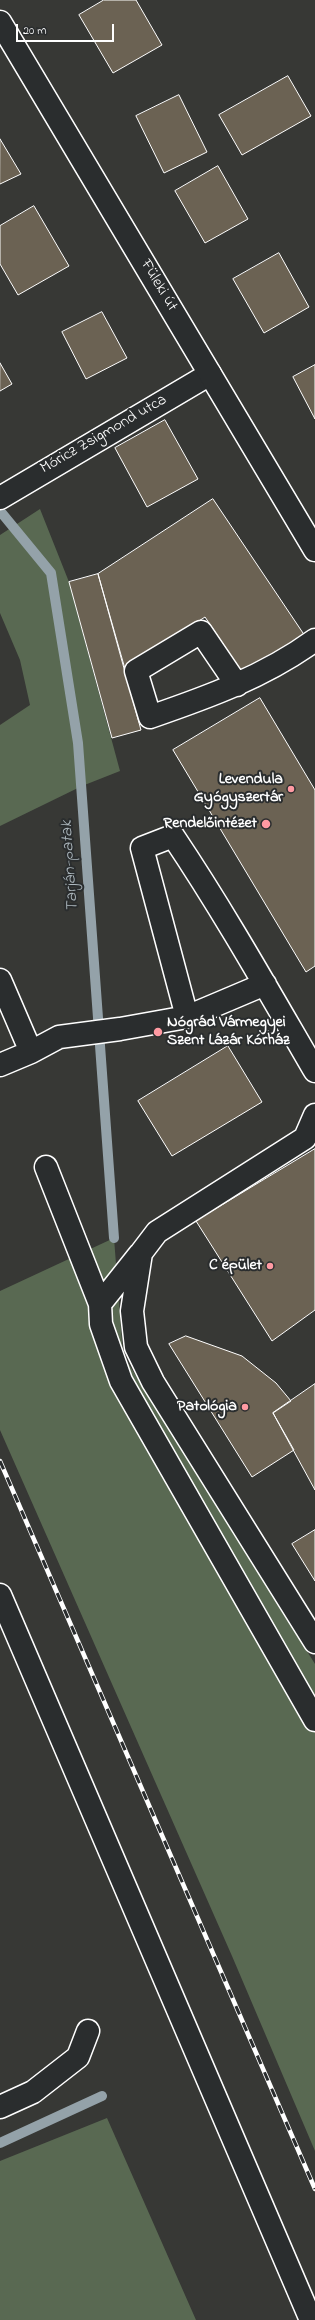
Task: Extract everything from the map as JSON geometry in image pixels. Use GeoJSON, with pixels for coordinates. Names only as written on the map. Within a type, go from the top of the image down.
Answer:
{"type":"FeatureCollection","features":[{"type":"Feature","properties":{"kind":"main road","name":"Füleki út"},"geometry":{"type":"LineString","coordinates":[[0,22],[315,550]]}},
{"type":"Feature","properties":{"kind":"main road","name":"Móricz Zsigmond utca"},"geometry":{"type":"LineString","coordinates":[[0,498],[28,480],[210,374]]}},
{"type":"Feature","properties":{"kind":"main road"},"geometry":{"type":"LineString","coordinates":[[237,685],[201,632],[136,671],[150,717],[237,685],[284,661],[315,640]]}},
{"type":"Feature","properties":{"kind":"main road"},"geometry":{"type":"LineString","coordinates":[[187,1017],[142,848],[173,836],[202,880],[265,984],[315,1071]]}},
{"type":"Feature","properties":{"kind":"main road"},"geometry":{"type":"LineString","coordinates":[[0,980],[31,1052]]}},
{"type":"Feature","properties":{"kind":"main road"},"geometry":{"type":"LineString","coordinates":[[0,1065],[31,1052],[59,1037],[120,1029],[187,1017],[265,984]]}},
{"type":"Feature","properties":{"kind":"main road"},"geometry":{"type":"LineString","coordinates":[[100,1304],[142,1253],[157,1232],[305,1138],[315,1115]]}},
{"type":"Feature","properties":{"kind":"main road"},"geometry":{"type":"LineString","coordinates":[[46,1167],[100,1304],[101,1324],[121,1381],[315,1720]]}},
{"type":"Feature","properties":{"kind":"main road"},"geometry":{"type":"LineString","coordinates":[[142,1253],[132,1311],[136,1347],[157,1388],[315,1642]]}},
{"type":"Feature","properties":{"kind":"main road"},"geometry":{"type":"LineString","coordinates":[[0,1595],[311,2320]]}},
{"type":"Feature","properties":{"kind":"main road"},"geometry":{"type":"LineString","coordinates":[[0,2107],[33,2092],[78,2057],[88,2031]]}},
{"type":"Feature","properties":{"kind":"green space"},"geometry":{"type":"Polygon","coordinates":[[[40,509],[69,582],[120,771],[82,786],[0,826],[0,725],[30,705],[20,660],[0,613],[0,535],[40,509]]]}},
{"type":"Feature","properties":{"kind":"green space"},"geometry":{"type":"Polygon","coordinates":[[[114,1238],[123,1355],[315,1664],[315,2151],[232,1956],[0,1430],[0,1291],[114,1238]]]}},
{"type":"Feature","properties":{"kind":"green space"},"geometry":{"type":"Polygon","coordinates":[[[107,2118],[196,2320],[0,2320],[0,2161],[107,2118]]]}},
{"type":"Feature","properties":{"kind":"building"},"geometry":{"type":"Polygon","coordinates":[[[104,0],[136,0],[162,45],[113,73],[79,15],[104,0]]]}},
{"type":"Feature","properties":{"kind":"building"},"geometry":{"type":"Polygon","coordinates":[[[288,76],[311,116],[242,155],[219,115],[288,76]]]}},
{"type":"Feature","properties":{"kind":"building"},"geometry":{"type":"Polygon","coordinates":[[[179,95],[207,152],[164,173],[136,116],[179,95]]]}},
{"type":"Feature","properties":{"kind":"building"},"geometry":{"type":"Polygon","coordinates":[[[0,139],[21,174],[0,184],[0,139]]]}},
{"type":"Feature","properties":{"kind":"building"},"geometry":{"type":"Polygon","coordinates":[[[218,166],[248,219],[205,243],[175,191],[218,166]]]}},
{"type":"Feature","properties":{"kind":"building"},"geometry":{"type":"Polygon","coordinates":[[[34,206],[69,266],[18,295],[0,264],[0,226],[34,206]]]}},
{"type":"Feature","properties":{"kind":"building"},"geometry":{"type":"Polygon","coordinates":[[[279,253],[309,307],[264,333],[233,279],[279,253]]]}},
{"type":"Feature","properties":{"kind":"building"},"geometry":{"type":"Polygon","coordinates":[[[102,312],[127,358],[86,379],[62,332],[102,312]]]}},
{"type":"Feature","properties":{"kind":"building"},"geometry":{"type":"Polygon","coordinates":[[[0,363],[12,384],[0,391],[0,363]]]}},
{"type":"Feature","properties":{"kind":"building"},"geometry":{"type":"Polygon","coordinates":[[[315,365],[315,419],[293,377],[315,365]]]}},
{"type":"Feature","properties":{"kind":"building"},"geometry":{"type":"Polygon","coordinates":[[[165,420],[198,479],[147,507],[115,448],[165,420]]]}},
{"type":"Feature","properties":{"kind":"building"},"geometry":{"type":"Polygon","coordinates":[[[213,499],[305,636],[244,675],[205,617],[125,669],[98,574],[213,499]]]}},
{"type":"Feature","properties":{"kind":"building"},"geometry":{"type":"Polygon","coordinates":[[[98,574],[141,730],[112,738],[69,582],[98,574]]]}},
{"type":"Feature","properties":{"kind":"building","name":"Rendelőintézet"},"geometry":{"type":"Polygon","coordinates":[[[260,698],[315,790],[315,966],[306,972],[173,750],[260,698]]]}},
{"type":"Feature","properties":{"kind":"building"},"geometry":{"type":"Polygon","coordinates":[[[228,1046],[262,1102],[172,1156],[138,1101],[228,1046]]]}},
{"type":"Feature","properties":{"kind":"building","name":"C épület"},"geometry":{"type":"Polygon","coordinates":[[[315,1149],[315,1310],[272,1341],[196,1221],[315,1149]]]}},
{"type":"Feature","properties":{"kind":"building","name":"Patológia"},"geometry":{"type":"Polygon","coordinates":[[[186,1336],[242,1356],[276,1383],[291,1401],[273,1413],[294,1450],[252,1477],[169,1344],[186,1336]]]}},
{"type":"Feature","properties":{"kind":"building"},"geometry":{"type":"Polygon","coordinates":[[[315,1384],[315,1490],[273,1413],[315,1384]]]}},
{"type":"Feature","properties":{"kind":"building"},"geometry":{"type":"Polygon","coordinates":[[[315,1530],[315,1581],[292,1544],[315,1530]]]}},
{"type":"Feature","properties":{"kind":"waterway","name":"Tarján-patak"},"geometry":{"type":"LineString","coordinates":[[0,511],[51,573],[78,743],[114,1238]]}},
{"type":"Feature","properties":{"kind":"waterway"},"geometry":{"type":"LineString","coordinates":[[0,2143],[102,2096]]}},
{"type":"Feature","properties":{"kind":"railway"},"geometry":{"type":"LineString","coordinates":[[0,1461],[315,2189]]}},
{"type":"Feature","properties":{"kind":"place","name":"Levendula Gyógyszertár"},"geometry":{"type":"Point","coordinates":[291,789]}},
{"type":"Feature","properties":{"kind":"place","name":"Rendelőintézet"},"geometry":{"type":"Point","coordinates":[266,824]}},
{"type":"Feature","properties":{"kind":"place","name":"Nógrád Vármegyei Szent Lázár Kórház"},"geometry":{"type":"Point","coordinates":[158,1032]}},
{"type":"Feature","properties":{"kind":"place","name":"C épület"},"geometry":{"type":"Point","coordinates":[270,1266]}},
{"type":"Feature","properties":{"kind":"place","name":"Patológia"},"geometry":{"type":"Point","coordinates":[245,1407]}}]}
